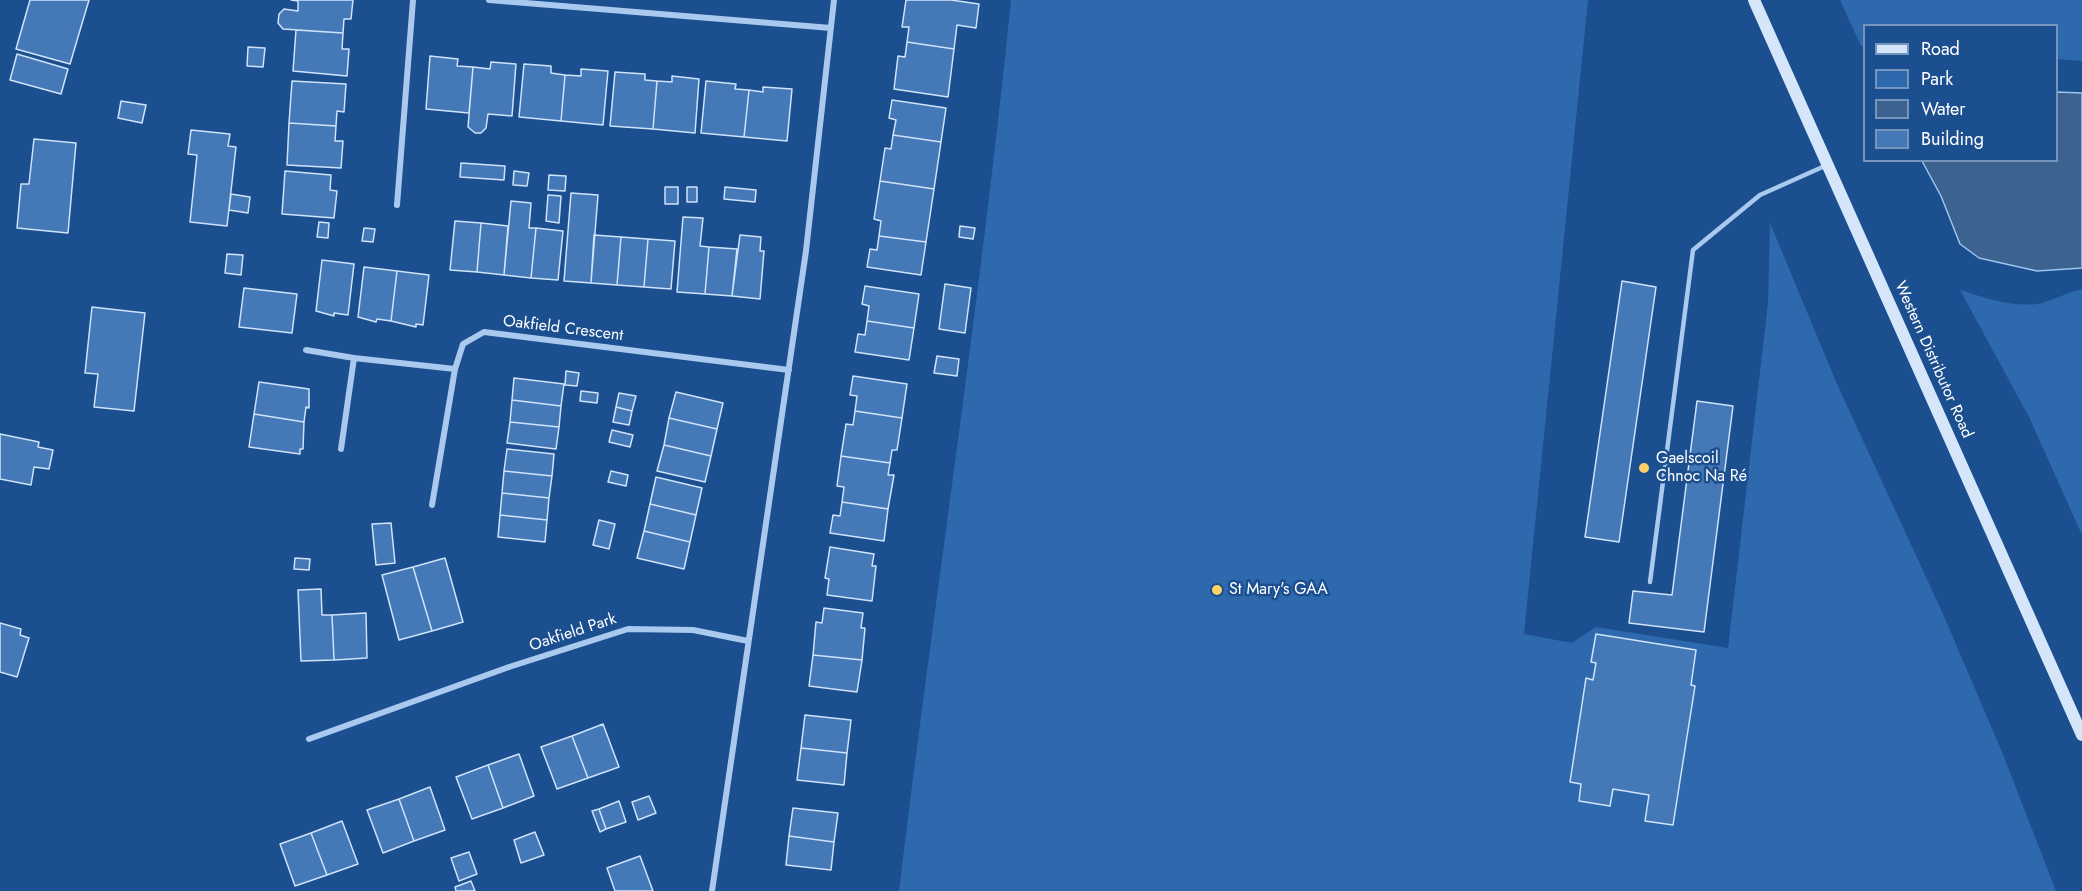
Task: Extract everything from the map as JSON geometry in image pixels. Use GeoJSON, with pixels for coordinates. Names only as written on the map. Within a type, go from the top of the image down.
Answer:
{"type":"FeatureCollection","features":[{"type":"Feature","properties":{"kind":"main road","name":"Western Distributor Road"},"geometry":{"type":"LineString","coordinates":[[1754,0],[2082,735]]}},
{"type":"Feature","properties":{"kind":"street"},"geometry":{"type":"LineString","coordinates":[[397,205],[413,0]]}},
{"type":"Feature","properties":{"kind":"street"},"geometry":{"type":"LineString","coordinates":[[489,0],[831,28]]}},
{"type":"Feature","properties":{"kind":"street"},"geometry":{"type":"LineString","coordinates":[[712,891],[806,251],[834,0]]}},
{"type":"Feature","properties":{"kind":"street","name":"Oakfield Crescent"},"geometry":{"type":"LineString","coordinates":[[432,505],[455,369],[463,344],[484,332],[789,370]]}},
{"type":"Feature","properties":{"kind":"street"},"geometry":{"type":"LineString","coordinates":[[306,350],[354,358],[455,369]]}},
{"type":"Feature","properties":{"kind":"street"},"geometry":{"type":"LineString","coordinates":[[341,449],[354,358]]}},
{"type":"Feature","properties":{"kind":"street","name":"Oakfield Park"},"geometry":{"type":"LineString","coordinates":[[309,738],[509,667],[628,629],[693,630],[748,641]]}},
{"type":"Feature","properties":{"kind":"lane"},"geometry":{"type":"LineString","coordinates":[[1650,582],[1694,250],[1760,195],[1828,165]]}},
{"type":"Feature","properties":{"kind":"green space"},"geometry":{"type":"Polygon","coordinates":[[[1011,0],[1588,0],[1524,634],[1572,643],[1596,627],[1728,648],[1768,303],[1770,223],[1837,384],[1943,614],[2002,752],[2056,891],[899,891],[972,335],[1011,0]]]}},
{"type":"Feature","properties":{"kind":"green space"},"geometry":{"type":"Polygon","coordinates":[[[1840,0],[2082,0],[2082,61],[2058,59],[2058,24],[1863,24],[1863,46],[1840,0]]]}},
{"type":"Feature","properties":{"kind":"green space"},"geometry":{"type":"Polygon","coordinates":[[[2082,289],[2082,535],[2029,417],[1960,290],[1998,301],[2028,305],[2042,303],[2082,289]]]}},
{"type":"Feature","properties":{"kind":"water"},"geometry":{"type":"Polygon","coordinates":[[[2058,92],[2082,93],[2082,268],[2037,271],[1979,258],[1960,244],[1941,196],[1923,162],[2058,162],[2058,92]]]}},
{"type":"Feature","properties":{"kind":"building"},"geometry":{"type":"Polygon","coordinates":[[[30,0],[89,0],[70,64],[16,49],[30,0]]]}},
{"type":"Feature","properties":{"kind":"building"},"geometry":{"type":"Polygon","coordinates":[[[291,0],[353,0],[351,19],[344,19],[343,33],[283,29],[278,23],[279,14],[284,9],[298,11],[298,1],[291,0]]]}},
{"type":"Feature","properties":{"kind":"building"},"geometry":{"type":"Polygon","coordinates":[[[906,0],[951,0],[979,4],[976,28],[957,25],[954,49],[907,42],[909,27],[902,27],[906,0]]]}},
{"type":"Feature","properties":{"kind":"building"},"geometry":{"type":"Polygon","coordinates":[[[296,30],[343,33],[342,49],[349,49],[347,76],[293,71],[296,30]]]}},
{"type":"Feature","properties":{"kind":"building"},"geometry":{"type":"Polygon","coordinates":[[[907,42],[954,49],[948,97],[894,89],[898,56],[905,57],[907,42]]]}},
{"type":"Feature","properties":{"kind":"building"},"geometry":{"type":"Polygon","coordinates":[[[248,47],[265,48],[263,67],[247,66],[248,47]]]}},
{"type":"Feature","properties":{"kind":"building"},"geometry":{"type":"Polygon","coordinates":[[[17,54],[68,69],[61,94],[10,80],[17,54]]]}},
{"type":"Feature","properties":{"kind":"building"},"geometry":{"type":"Polygon","coordinates":[[[430,56],[458,59],[457,66],[473,67],[469,113],[426,109],[430,56]]]}},
{"type":"Feature","properties":{"kind":"building"},"geometry":{"type":"Polygon","coordinates":[[[491,62],[516,64],[512,116],[488,114],[486,128],[481,133],[475,133],[468,127],[473,67],[490,69],[491,62]]]}},
{"type":"Feature","properties":{"kind":"building"},"geometry":{"type":"Polygon","coordinates":[[[524,64],[551,66],[551,73],[565,75],[561,121],[519,117],[524,64]]]}},
{"type":"Feature","properties":{"kind":"building"},"geometry":{"type":"Polygon","coordinates":[[[581,69],[608,71],[603,125],[561,121],[565,75],[581,76],[581,69]]]}},
{"type":"Feature","properties":{"kind":"building"},"geometry":{"type":"Polygon","coordinates":[[[615,72],[645,74],[645,80],[657,81],[653,129],[610,126],[615,72]]]}},
{"type":"Feature","properties":{"kind":"building"},"geometry":{"type":"Polygon","coordinates":[[[672,76],[699,79],[695,133],[653,129],[657,81],[672,82],[672,76]]]}},
{"type":"Feature","properties":{"kind":"building"},"geometry":{"type":"Polygon","coordinates":[[[292,81],[346,84],[344,112],[337,111],[336,126],[289,123],[292,81]]]}},
{"type":"Feature","properties":{"kind":"building"},"geometry":{"type":"Polygon","coordinates":[[[706,81],[736,84],[735,89],[749,90],[744,137],[701,133],[706,81]]]}},
{"type":"Feature","properties":{"kind":"building"},"geometry":{"type":"Polygon","coordinates":[[[763,87],[792,89],[787,141],[744,137],[749,90],[763,92],[763,87]]]}},
{"type":"Feature","properties":{"kind":"building"},"geometry":{"type":"Polygon","coordinates":[[[892,100],[946,108],[941,142],[893,135],[896,120],[889,118],[892,100]]]}},
{"type":"Feature","properties":{"kind":"building"},"geometry":{"type":"Polygon","coordinates":[[[121,101],[146,105],[142,123],[118,118],[121,101]]]}},
{"type":"Feature","properties":{"kind":"building"},"geometry":{"type":"Polygon","coordinates":[[[289,123],[336,126],[335,141],[343,141],[341,168],[287,165],[289,123]]]}},
{"type":"Feature","properties":{"kind":"building"},"geometry":{"type":"Polygon","coordinates":[[[191,130],[230,134],[228,146],[236,147],[227,226],[190,222],[197,155],[188,154],[191,130]]]}},
{"type":"Feature","properties":{"kind":"building"},"geometry":{"type":"Polygon","coordinates":[[[893,135],[941,142],[934,189],[880,181],[885,148],[891,149],[893,135]]]}},
{"type":"Feature","properties":{"kind":"building"},"geometry":{"type":"Polygon","coordinates":[[[34,139],[76,143],[68,233],[17,228],[21,184],[29,184],[34,139]]]}},
{"type":"Feature","properties":{"kind":"building"},"geometry":{"type":"Polygon","coordinates":[[[461,163],[505,166],[504,180],[460,177],[461,163]]]}},
{"type":"Feature","properties":{"kind":"building"},"geometry":{"type":"Polygon","coordinates":[[[285,171],[331,175],[330,190],[337,191],[334,218],[282,214],[285,171]]]}},
{"type":"Feature","properties":{"kind":"building"},"geometry":{"type":"Polygon","coordinates":[[[514,171],[529,173],[527,186],[513,185],[514,171]]]}},
{"type":"Feature","properties":{"kind":"building"},"geometry":{"type":"Polygon","coordinates":[[[549,175],[566,176],[565,191],[548,190],[549,175]]]}},
{"type":"Feature","properties":{"kind":"building"},"geometry":{"type":"Polygon","coordinates":[[[880,181],[934,189],[926,242],[879,236],[881,221],[874,219],[880,181]]]}},
{"type":"Feature","properties":{"kind":"building"},"geometry":{"type":"Polygon","coordinates":[[[665,187],[678,187],[678,204],[665,204],[665,187]]]}},
{"type":"Feature","properties":{"kind":"building"},"geometry":{"type":"Polygon","coordinates":[[[687,187],[697,187],[697,202],[687,202],[687,187]]]}},
{"type":"Feature","properties":{"kind":"building"},"geometry":{"type":"Polygon","coordinates":[[[725,187],[756,190],[755,202],[724,199],[725,187]]]}},
{"type":"Feature","properties":{"kind":"building"},"geometry":{"type":"Polygon","coordinates":[[[571,193],[598,195],[591,283],[564,281],[571,193]]]}},
{"type":"Feature","properties":{"kind":"building"},"geometry":{"type":"Polygon","coordinates":[[[231,194],[250,197],[248,213],[229,210],[231,194]]]}},
{"type":"Feature","properties":{"kind":"building"},"geometry":{"type":"Polygon","coordinates":[[[548,195],[561,196],[559,223],[546,221],[548,195]]]}},
{"type":"Feature","properties":{"kind":"building"},"geometry":{"type":"Polygon","coordinates":[[[511,201],[531,203],[529,228],[536,228],[531,278],[504,275],[511,201]]]}},
{"type":"Feature","properties":{"kind":"building"},"geometry":{"type":"Polygon","coordinates":[[[683,217],[703,218],[700,246],[709,247],[705,294],[677,292],[683,217]]]}},
{"type":"Feature","properties":{"kind":"building"},"geometry":{"type":"Polygon","coordinates":[[[455,221],[481,223],[477,272],[450,270],[455,221]]]}},
{"type":"Feature","properties":{"kind":"building"},"geometry":{"type":"Polygon","coordinates":[[[319,222],[329,223],[328,238],[317,237],[319,222]]]}},
{"type":"Feature","properties":{"kind":"building"},"geometry":{"type":"Polygon","coordinates":[[[481,223],[508,226],[504,275],[477,272],[481,223]]]}},
{"type":"Feature","properties":{"kind":"building"},"geometry":{"type":"Polygon","coordinates":[[[960,226],[975,228],[973,239],[959,237],[960,226]]]}},
{"type":"Feature","properties":{"kind":"building"},"geometry":{"type":"Polygon","coordinates":[[[364,228],[375,229],[373,242],[362,241],[364,228]]]}},
{"type":"Feature","properties":{"kind":"building"},"geometry":{"type":"Polygon","coordinates":[[[536,228],[563,231],[558,280],[531,278],[536,228]]]}},
{"type":"Feature","properties":{"kind":"building"},"geometry":{"type":"Polygon","coordinates":[[[594,235],[621,237],[617,285],[591,283],[594,235]]]}},
{"type":"Feature","properties":{"kind":"building"},"geometry":{"type":"Polygon","coordinates":[[[740,235],[761,237],[760,251],[764,251],[760,299],[732,296],[740,235]]]}},
{"type":"Feature","properties":{"kind":"building"},"geometry":{"type":"Polygon","coordinates":[[[879,236],[926,242],[921,275],[867,267],[870,249],[877,250],[879,236]]]}},
{"type":"Feature","properties":{"kind":"building"},"geometry":{"type":"Polygon","coordinates":[[[621,237],[648,239],[644,287],[617,285],[621,237]]]}},
{"type":"Feature","properties":{"kind":"building"},"geometry":{"type":"Polygon","coordinates":[[[648,239],[675,241],[671,289],[644,287],[648,239]]]}},
{"type":"Feature","properties":{"kind":"building"},"geometry":{"type":"Polygon","coordinates":[[[709,247],[737,249],[732,296],[705,294],[709,247]]]}},
{"type":"Feature","properties":{"kind":"building"},"geometry":{"type":"Polygon","coordinates":[[[227,254],[243,255],[241,275],[225,273],[227,254]]]}},
{"type":"Feature","properties":{"kind":"building"},"geometry":{"type":"Polygon","coordinates":[[[322,260],[354,264],[348,315],[334,313],[334,316],[316,311],[322,260]]]}},
{"type":"Feature","properties":{"kind":"building"},"geometry":{"type":"Polygon","coordinates":[[[364,267],[397,271],[391,321],[377,319],[376,322],[358,317],[364,267]]]}},
{"type":"Feature","properties":{"kind":"building"},"geometry":{"type":"Polygon","coordinates":[[[397,271],[429,275],[423,325],[416,324],[416,327],[391,321],[397,271]]]}},
{"type":"Feature","properties":{"kind":"building"},"geometry":{"type":"Polygon","coordinates":[[[1622,281],[1656,287],[1619,542],[1585,537],[1622,281]]]}},
{"type":"Feature","properties":{"kind":"building"},"geometry":{"type":"Polygon","coordinates":[[[945,284],[971,288],[965,333],[939,329],[945,284]]]}},
{"type":"Feature","properties":{"kind":"building"},"geometry":{"type":"Polygon","coordinates":[[[865,286],[919,294],[914,328],[867,321],[869,306],[862,304],[865,286]]]}},
{"type":"Feature","properties":{"kind":"building"},"geometry":{"type":"Polygon","coordinates":[[[244,288],[297,294],[292,333],[239,327],[244,288]]]}},
{"type":"Feature","properties":{"kind":"building"},"geometry":{"type":"Polygon","coordinates":[[[92,307],[145,313],[134,411],[94,407],[98,374],[85,373],[92,307]]]}},
{"type":"Feature","properties":{"kind":"building"},"geometry":{"type":"Polygon","coordinates":[[[867,321],[914,328],[909,360],[855,352],[858,334],[865,335],[867,321]]]}},
{"type":"Feature","properties":{"kind":"building"},"geometry":{"type":"Polygon","coordinates":[[[937,356],[959,359],[957,376],[934,373],[937,356]]]}},
{"type":"Feature","properties":{"kind":"building"},"geometry":{"type":"Polygon","coordinates":[[[566,371],[579,373],[577,386],[565,385],[566,371]]]}},
{"type":"Feature","properties":{"kind":"building"},"geometry":{"type":"Polygon","coordinates":[[[853,376],[907,384],[902,418],[855,411],[857,396],[850,395],[853,376]]]}},
{"type":"Feature","properties":{"kind":"building"},"geometry":{"type":"Polygon","coordinates":[[[514,378],[564,384],[561,406],[512,400],[514,378]]]}},
{"type":"Feature","properties":{"kind":"building"},"geometry":{"type":"Polygon","coordinates":[[[259,382],[309,389],[309,408],[306,407],[304,422],[254,414],[259,382]]]}},
{"type":"Feature","properties":{"kind":"building"},"geometry":{"type":"Polygon","coordinates":[[[581,391],[598,393],[597,403],[580,401],[581,391]]]}},
{"type":"Feature","properties":{"kind":"building"},"geometry":{"type":"Polygon","coordinates":[[[676,392],[723,403],[717,429],[669,418],[676,392]]]}},
{"type":"Feature","properties":{"kind":"building"},"geometry":{"type":"Polygon","coordinates":[[[619,393],[636,396],[632,411],[616,407],[619,393]]]}},
{"type":"Feature","properties":{"kind":"building"},"geometry":{"type":"Polygon","coordinates":[[[512,400],[561,406],[559,427],[510,422],[512,400]]]}},
{"type":"Feature","properties":{"kind":"building"},"geometry":{"type":"Polygon","coordinates":[[[1697,401],[1733,406],[1704,632],[1629,623],[1633,591],[1672,595],[1697,401]]]}},
{"type":"Feature","properties":{"kind":"building"},"geometry":{"type":"Polygon","coordinates":[[[616,407],[632,411],[629,425],[613,422],[616,407]]]}},
{"type":"Feature","properties":{"kind":"building"},"geometry":{"type":"Polygon","coordinates":[[[855,411],[902,418],[897,450],[892,450],[890,463],[841,456],[846,424],[853,425],[855,411]]]}},
{"type":"Feature","properties":{"kind":"building"},"geometry":{"type":"Polygon","coordinates":[[[254,414],[304,422],[303,449],[300,449],[300,454],[249,447],[254,414]]]}},
{"type":"Feature","properties":{"kind":"building"},"geometry":{"type":"Polygon","coordinates":[[[669,418],[717,429],[711,456],[664,445],[669,418]]]}},
{"type":"Feature","properties":{"kind":"building"},"geometry":{"type":"Polygon","coordinates":[[[510,422],[559,427],[556,449],[507,443],[510,422]]]}},
{"type":"Feature","properties":{"kind":"building"},"geometry":{"type":"Polygon","coordinates":[[[612,430],[633,435],[630,447],[609,442],[612,430]]]}},
{"type":"Feature","properties":{"kind":"building"},"geometry":{"type":"Polygon","coordinates":[[[0,434],[39,442],[38,447],[53,450],[49,469],[34,467],[31,485],[0,479],[0,434]]]}},
{"type":"Feature","properties":{"kind":"building"},"geometry":{"type":"Polygon","coordinates":[[[664,445],[711,456],[705,482],[657,471],[664,445]]]}},
{"type":"Feature","properties":{"kind":"building"},"geometry":{"type":"Polygon","coordinates":[[[507,449],[554,454],[552,476],[504,471],[507,449]]]}},
{"type":"Feature","properties":{"kind":"building"},"geometry":{"type":"Polygon","coordinates":[[[841,456],[890,463],[888,475],[894,475],[888,509],[842,502],[844,487],[837,486],[841,456]]]}},
{"type":"Feature","properties":{"kind":"building"},"geometry":{"type":"Polygon","coordinates":[[[504,471],[552,476],[549,498],[502,493],[504,471]]]}},
{"type":"Feature","properties":{"kind":"building"},"geometry":{"type":"Polygon","coordinates":[[[611,471],[628,475],[626,486],[608,482],[611,471]]]}},
{"type":"Feature","properties":{"kind":"building"},"geometry":{"type":"Polygon","coordinates":[[[656,477],[702,488],[696,515],[650,504],[656,477]]]}},
{"type":"Feature","properties":{"kind":"building"},"geometry":{"type":"Polygon","coordinates":[[[502,493],[549,498],[547,520],[500,515],[502,493]]]}},
{"type":"Feature","properties":{"kind":"building"},"geometry":{"type":"Polygon","coordinates":[[[842,502],[888,509],[884,541],[830,533],[833,515],[840,516],[842,502]]]}},
{"type":"Feature","properties":{"kind":"building"},"geometry":{"type":"Polygon","coordinates":[[[650,504],[696,515],[690,542],[644,531],[650,504]]]}},
{"type":"Feature","properties":{"kind":"building"},"geometry":{"type":"Polygon","coordinates":[[[500,515],[547,520],[545,542],[498,537],[500,515]]]}},
{"type":"Feature","properties":{"kind":"building"},"geometry":{"type":"Polygon","coordinates":[[[599,520],[615,524],[609,549],[593,545],[599,520]]]}},
{"type":"Feature","properties":{"kind":"building"},"geometry":{"type":"Polygon","coordinates":[[[391,523],[395,563],[376,565],[372,524],[391,523]]]}},
{"type":"Feature","properties":{"kind":"building"},"geometry":{"type":"Polygon","coordinates":[[[644,531],[690,542],[684,569],[637,558],[644,531]]]}},
{"type":"Feature","properties":{"kind":"building"},"geometry":{"type":"Polygon","coordinates":[[[830,547],[874,554],[872,566],[876,566],[872,601],[827,595],[829,579],[825,578],[830,547]]]}},
{"type":"Feature","properties":{"kind":"building"},"geometry":{"type":"Polygon","coordinates":[[[295,558],[310,559],[309,570],[294,569],[295,558]]]}},
{"type":"Feature","properties":{"kind":"building"},"geometry":{"type":"Polygon","coordinates":[[[445,558],[463,622],[432,631],[413,567],[445,558]]]}},
{"type":"Feature","properties":{"kind":"building"},"geometry":{"type":"Polygon","coordinates":[[[413,567],[432,631],[399,640],[382,575],[413,567]]]}},
{"type":"Feature","properties":{"kind":"building"},"geometry":{"type":"Polygon","coordinates":[[[321,589],[322,615],[332,615],[334,660],[301,661],[298,590],[321,589]]]}},
{"type":"Feature","properties":{"kind":"building"},"geometry":{"type":"Polygon","coordinates":[[[824,608],[863,613],[861,628],[865,628],[862,660],[813,655],[816,622],[822,623],[824,608]]]}},
{"type":"Feature","properties":{"kind":"building"},"geometry":{"type":"Polygon","coordinates":[[[366,613],[367,658],[334,660],[332,615],[366,613]]]}},
{"type":"Feature","properties":{"kind":"building"},"geometry":{"type":"Polygon","coordinates":[[[0,623],[21,629],[20,635],[29,638],[17,677],[0,672],[0,623]]]}},
{"type":"Feature","properties":{"kind":"building"},"geometry":{"type":"Polygon","coordinates":[[[1596,634],[1696,650],[1691,685],[1695,686],[1673,825],[1645,821],[1649,795],[1613,789],[1610,806],[1579,801],[1581,784],[1570,782],[1586,678],[1593,680],[1596,663],[1591,662],[1596,634]]]}},
{"type":"Feature","properties":{"kind":"building"},"geometry":{"type":"Polygon","coordinates":[[[813,655],[862,660],[857,692],[809,686],[813,655]]]}},
{"type":"Feature","properties":{"kind":"building"},"geometry":{"type":"Polygon","coordinates":[[[805,715],[851,720],[847,753],[801,748],[805,715]]]}},
{"type":"Feature","properties":{"kind":"building"},"geometry":{"type":"Polygon","coordinates":[[[603,724],[619,767],[588,778],[572,736],[603,724]]]}},
{"type":"Feature","properties":{"kind":"building"},"geometry":{"type":"Polygon","coordinates":[[[572,736],[588,778],[557,789],[541,747],[572,736]]]}},
{"type":"Feature","properties":{"kind":"building"},"geometry":{"type":"Polygon","coordinates":[[[801,748],[847,753],[844,785],[797,780],[801,748]]]}},
{"type":"Feature","properties":{"kind":"building"},"geometry":{"type":"Polygon","coordinates":[[[519,754],[534,796],[503,808],[488,765],[519,754]]]}},
{"type":"Feature","properties":{"kind":"building"},"geometry":{"type":"Polygon","coordinates":[[[488,765],[503,808],[472,819],[456,777],[488,765]]]}},
{"type":"Feature","properties":{"kind":"building"},"geometry":{"type":"Polygon","coordinates":[[[430,787],[445,830],[414,841],[399,799],[430,787]]]}},
{"type":"Feature","properties":{"kind":"building"},"geometry":{"type":"Polygon","coordinates":[[[649,796],[656,813],[638,820],[632,802],[649,796]]]}},
{"type":"Feature","properties":{"kind":"building"},"geometry":{"type":"Polygon","coordinates":[[[399,799],[414,841],[383,853],[367,810],[399,799]]]}},
{"type":"Feature","properties":{"kind":"building"},"geometry":{"type":"Polygon","coordinates":[[[619,801],[626,822],[606,829],[599,809],[619,801]]]}},
{"type":"Feature","properties":{"kind":"building"},"geometry":{"type":"Polygon","coordinates":[[[793,808],[838,813],[834,842],[789,836],[793,808]]]}},
{"type":"Feature","properties":{"kind":"building"},"geometry":{"type":"Polygon","coordinates":[[[599,809],[606,829],[600,832],[592,811],[599,809]]]}},
{"type":"Feature","properties":{"kind":"building"},"geometry":{"type":"Polygon","coordinates":[[[342,821],[358,864],[327,875],[311,833],[342,821]]]}},
{"type":"Feature","properties":{"kind":"building"},"geometry":{"type":"Polygon","coordinates":[[[535,832],[544,855],[521,863],[514,840],[535,832]]]}},
{"type":"Feature","properties":{"kind":"building"},"geometry":{"type":"Polygon","coordinates":[[[311,833],[327,875],[295,886],[280,844],[311,833]]]}},
{"type":"Feature","properties":{"kind":"building"},"geometry":{"type":"Polygon","coordinates":[[[789,836],[834,842],[831,870],[786,865],[789,836]]]}},
{"type":"Feature","properties":{"kind":"building"},"geometry":{"type":"Polygon","coordinates":[[[469,852],[477,874],[459,881],[451,858],[469,852]]]}},
{"type":"Feature","properties":{"kind":"building"},"geometry":{"type":"Polygon","coordinates":[[[640,856],[653,891],[615,891],[607,868],[640,856]]]}},
{"type":"Feature","properties":{"kind":"building"},"geometry":{"type":"Polygon","coordinates":[[[471,881],[475,891],[456,891],[455,887],[471,881]]]}},
{"type":"Feature","properties":{"kind":"place","name":"Gaelscoil Chnoc Na Ré"},"geometry":{"type":"Point","coordinates":[1644,468]}},
{"type":"Feature","properties":{"kind":"place","name":"St Mary's GAA"},"geometry":{"type":"Point","coordinates":[1217,590]}}]}
